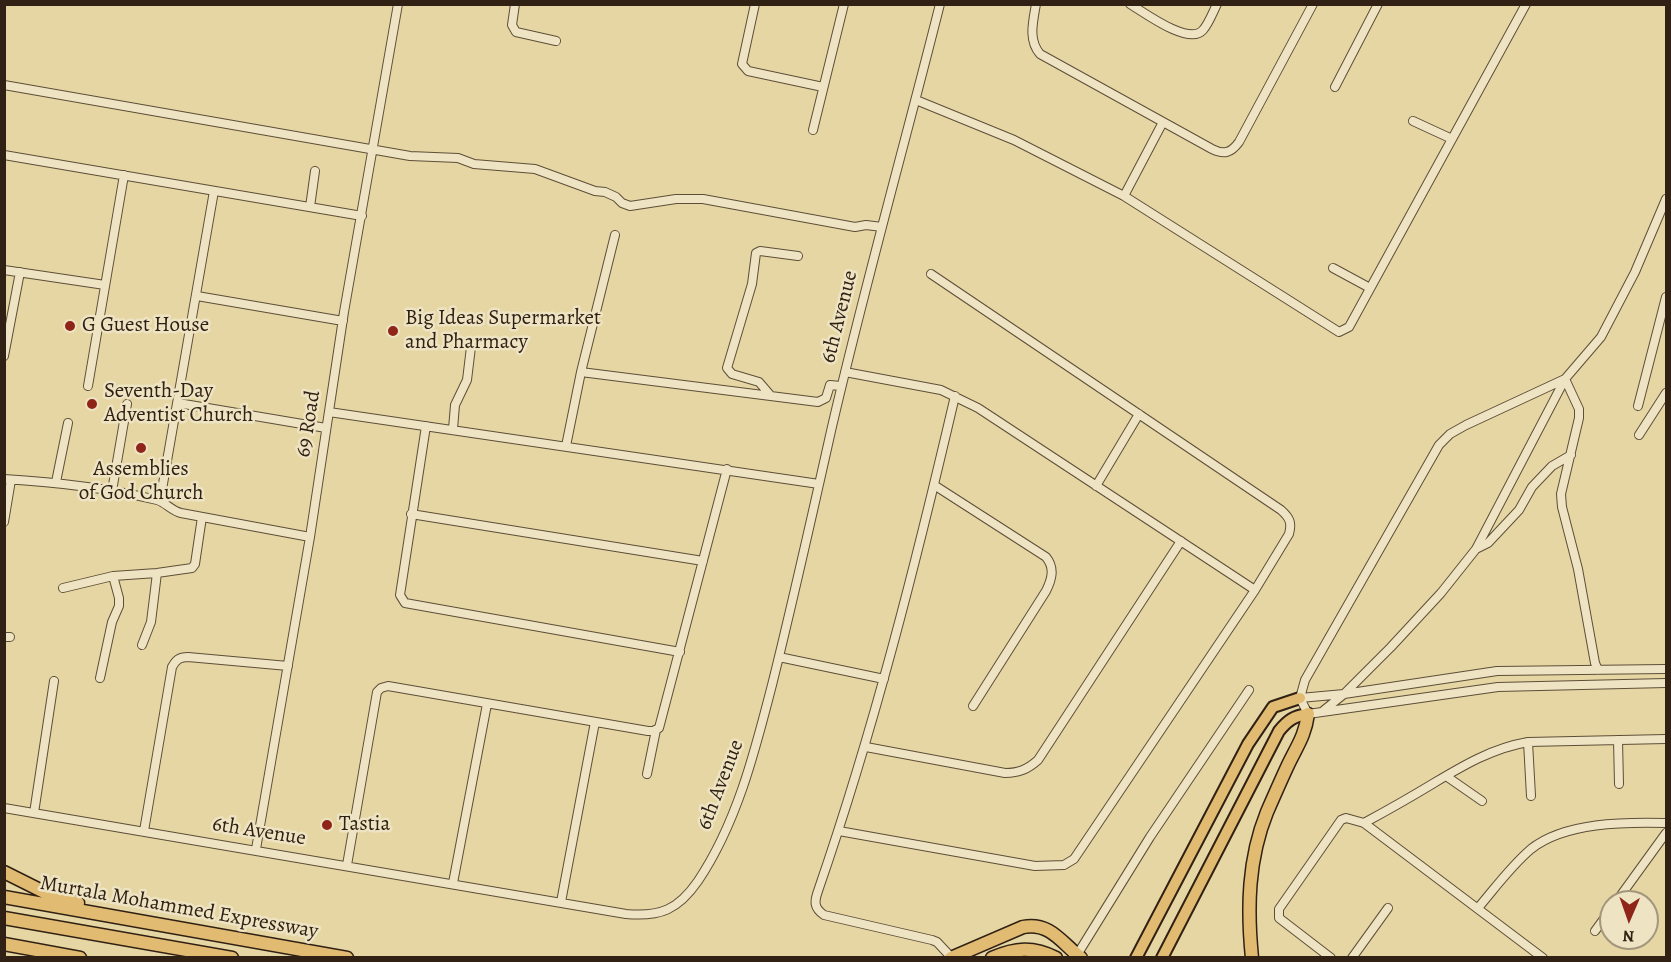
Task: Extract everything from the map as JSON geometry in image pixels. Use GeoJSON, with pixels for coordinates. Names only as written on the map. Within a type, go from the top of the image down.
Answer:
{"type":"FeatureCollection","features":[{"type":"Feature","properties":{"kind":"highway"},"geometry":{"type":"LineString","coordinates":[[1252,957],[1248,922],[1256,842],[1289,763],[1302,742],[1308,714]]}},
{"type":"Feature","properties":{"kind":"highway"},"geometry":{"type":"LineString","coordinates":[[4,872],[41,891],[65,900],[150,917],[175,928]]}},
{"type":"Feature","properties":{"kind":"highway","name":"Murtala Mohammed Expressway"},"geometry":{"type":"LineString","coordinates":[[4,897],[347,957]]}},
{"type":"Feature","properties":{"kind":"highway","name":"Murtala Mohammed Expressway"},"geometry":{"type":"LineString","coordinates":[[4,918],[232,957]]}},
{"type":"Feature","properties":{"kind":"highway"},"geometry":{"type":"LineString","coordinates":[[951,957],[1031,925],[1046,928],[1079,956]]}},
{"type":"Feature","properties":{"kind":"highway"},"geometry":{"type":"LineString","coordinates":[[4,944],[80,957]]}},
{"type":"Feature","properties":{"kind":"highway"},"geometry":{"type":"LineString","coordinates":[[992,957],[1010,950],[1028,948],[1056,957]]}},
{"type":"Feature","properties":{"kind":"main road"},"geometry":{"type":"LineString","coordinates":[[1136,957],[1248,744],[1273,707],[1300,698]]}},
{"type":"Feature","properties":{"kind":"main road"},"geometry":{"type":"LineString","coordinates":[[1162,957],[1280,730],[1288,720],[1297,715],[1308,714]]}},
{"type":"Feature","properties":{"kind":"street","name":"69 Road"},"geometry":{"type":"LineString","coordinates":[[256,849],[398,4]]}},
{"type":"Feature","properties":{"kind":"street"},"geometry":{"type":"LineString","coordinates":[[515,4],[512,25],[516,32],[555,40]]}},
{"type":"Feature","properties":{"kind":"street"},"geometry":{"type":"LineString","coordinates":[[755,4],[742,64],[744,69],[823,87]]}},
{"type":"Feature","properties":{"kind":"street"},"geometry":{"type":"LineString","coordinates":[[813,130],[844,4]]}},
{"type":"Feature","properties":{"kind":"street","name":"6th Avenue"},"geometry":{"type":"LineString","coordinates":[[4,808],[647,916],[667,911],[687,894],[698,881],[717,846],[759,737],[841,386],[940,4]]}},
{"type":"Feature","properties":{"kind":"street"},"geometry":{"type":"LineString","coordinates":[[1036,4],[1032,37],[1035,48],[1040,54],[1218,152],[1230,152],[1239,142],[1313,4]]}},
{"type":"Feature","properties":{"kind":"street"},"geometry":{"type":"LineString","coordinates":[[1130,4],[1170,28],[1188,35],[1197,34],[1203,30],[1217,4]]}},
{"type":"Feature","properties":{"kind":"street"},"geometry":{"type":"LineString","coordinates":[[1335,87],[1378,4]]}},
{"type":"Feature","properties":{"kind":"street"},"geometry":{"type":"LineString","coordinates":[[916,100],[1014,140],[1124,196],[1339,332],[1349,327],[1526,4]]}},
{"type":"Feature","properties":{"kind":"street"},"geometry":{"type":"LineString","coordinates":[[4,85],[410,156],[458,158],[474,164],[535,169],[595,191],[605,192],[630,206],[676,199],[703,199],[855,227],[866,225],[882,227]]}},
{"type":"Feature","properties":{"kind":"street"},"geometry":{"type":"LineString","coordinates":[[1413,121],[1452,139]]}},
{"type":"Feature","properties":{"kind":"street"},"geometry":{"type":"LineString","coordinates":[[1124,196],[1163,122]]}},
{"type":"Feature","properties":{"kind":"street"},"geometry":{"type":"LineString","coordinates":[[4,155],[362,216]]}},
{"type":"Feature","properties":{"kind":"street"},"geometry":{"type":"LineString","coordinates":[[310,207],[315,171]]}},
{"type":"Feature","properties":{"kind":"street"},"geometry":{"type":"LineString","coordinates":[[88,386],[124,175]]}},
{"type":"Feature","properties":{"kind":"street"},"geometry":{"type":"LineString","coordinates":[[160,501],[214,191]]}},
{"type":"Feature","properties":{"kind":"street"},"geometry":{"type":"LineString","coordinates":[[1321,712],[1344,694],[1425,611],[1476,549],[1565,379],[1602,337],[1635,272],[1666,199]]}},
{"type":"Feature","properties":{"kind":"street"},"geometry":{"type":"LineString","coordinates":[[566,446],[581,372],[615,235]]}},
{"type":"Feature","properties":{"kind":"street"},"geometry":{"type":"LineString","coordinates":[[771,396],[759,382],[732,374],[727,368],[752,284],[756,253],[760,251],[798,256]]}},
{"type":"Feature","properties":{"kind":"street"},"geometry":{"type":"LineString","coordinates":[[1333,268],[1370,288]]}},
{"type":"Feature","properties":{"kind":"street"},"geometry":{"type":"LineString","coordinates":[[4,270],[105,285]]}},
{"type":"Feature","properties":{"kind":"street"},"geometry":{"type":"LineString","coordinates":[[4,356],[20,272]]}},
{"type":"Feature","properties":{"kind":"street"},"geometry":{"type":"LineString","coordinates":[[839,831],[1035,866],[1058,866],[1070,862],[1080,854],[1255,590],[1289,534],[1291,526],[1290,520],[1281,510],[931,274]]}},
{"type":"Feature","properties":{"kind":"street"},"geometry":{"type":"LineString","coordinates":[[197,296],[343,321]]}},
{"type":"Feature","properties":{"kind":"street"},"geometry":{"type":"LineString","coordinates":[[1638,406],[1666,297]]}},
{"type":"Feature","properties":{"kind":"street"},"geometry":{"type":"LineString","coordinates":[[453,429],[455,405],[467,380],[471,346]]}},
{"type":"Feature","properties":{"kind":"street"},"geometry":{"type":"LineString","coordinates":[[581,372],[818,402],[826,398],[830,385],[841,386]]}},
{"type":"Feature","properties":{"kind":"street"},"geometry":{"type":"LineString","coordinates":[[845,372],[941,390],[978,408],[1255,590]]}},
{"type":"Feature","properties":{"kind":"street"},"geometry":{"type":"LineString","coordinates":[[1565,379],[1579,409],[1579,418],[1561,494],[1562,507],[1573,547],[1598,670]]}},
{"type":"Feature","properties":{"kind":"street"},"geometry":{"type":"LineString","coordinates":[[1565,379],[1466,425],[1450,434],[1439,445],[1305,680],[1300,698],[1308,714],[1498,687],[1666,683]]}},
{"type":"Feature","properties":{"kind":"street"},"geometry":{"type":"LineString","coordinates":[[1639,435],[1666,393]]}},
{"type":"Feature","properties":{"kind":"street"},"geometry":{"type":"LineString","coordinates":[[951,957],[932,940],[824,915],[818,911],[815,899],[866,747],[955,396]]}},
{"type":"Feature","properties":{"kind":"street"},"geometry":{"type":"LineString","coordinates":[[178,403],[326,428]]}},
{"type":"Feature","properties":{"kind":"street"},"geometry":{"type":"LineString","coordinates":[[112,491],[127,404]]}},
{"type":"Feature","properties":{"kind":"street"},"geometry":{"type":"LineString","coordinates":[[329,411],[819,484]]}},
{"type":"Feature","properties":{"kind":"street"},"geometry":{"type":"LineString","coordinates":[[1096,486],[1139,414]]}},
{"type":"Feature","properties":{"kind":"street"},"geometry":{"type":"LineString","coordinates":[[56,482],[68,423]]}},
{"type":"Feature","properties":{"kind":"street"},"geometry":{"type":"LineString","coordinates":[[426,426],[400,595],[405,603],[680,652]]}},
{"type":"Feature","properties":{"kind":"street"},"geometry":{"type":"LineString","coordinates":[[1476,549],[1488,543],[1520,510],[1532,487],[1552,466],[1571,455]]}},
{"type":"Feature","properties":{"kind":"street"},"geometry":{"type":"LineString","coordinates":[[647,774],[656,730],[661,724],[727,469]]}},
{"type":"Feature","properties":{"kind":"street"},"geometry":{"type":"LineString","coordinates":[[4,522],[8,479],[56,482],[112,491],[160,501],[173,511],[310,537]]}},
{"type":"Feature","properties":{"kind":"street"},"geometry":{"type":"LineString","coordinates":[[934,485],[1046,557],[1052,567],[1052,578],[1046,591],[973,706]]}},
{"type":"Feature","properties":{"kind":"street"},"geometry":{"type":"LineString","coordinates":[[411,513],[703,561]]}},
{"type":"Feature","properties":{"kind":"street"},"geometry":{"type":"LineString","coordinates":[[63,588],[113,576],[187,570],[195,564],[202,517]]}},
{"type":"Feature","properties":{"kind":"street"},"geometry":{"type":"LineString","coordinates":[[866,747],[1005,773],[1014,773],[1030,767],[1044,750],[1181,541]]}},
{"type":"Feature","properties":{"kind":"street"},"geometry":{"type":"LineString","coordinates":[[142,645],[151,622],[157,573]]}},
{"type":"Feature","properties":{"kind":"street"},"geometry":{"type":"LineString","coordinates":[[100,678],[112,622],[119,606],[113,576]]}},
{"type":"Feature","properties":{"kind":"street"},"geometry":{"type":"LineString","coordinates":[[144,831],[174,663],[182,657],[188,657],[288,666]]}},
{"type":"Feature","properties":{"kind":"street"},"geometry":{"type":"LineString","coordinates":[[779,657],[884,680]]}},
{"type":"Feature","properties":{"kind":"street"},"geometry":{"type":"LineString","coordinates":[[1300,698],[1344,694],[1497,671],[1666,669]]}},
{"type":"Feature","properties":{"kind":"street"},"geometry":{"type":"LineString","coordinates":[[34,813],[54,681]]}},
{"type":"Feature","properties":{"kind":"street"},"geometry":{"type":"LineString","coordinates":[[346,865],[377,692],[381,688],[388,686],[648,731],[656,730]]}},
{"type":"Feature","properties":{"kind":"street"},"geometry":{"type":"LineString","coordinates":[[1079,956],[1150,837],[1249,690]]}},
{"type":"Feature","properties":{"kind":"street"},"geometry":{"type":"LineString","coordinates":[[453,883],[487,704]]}},
{"type":"Feature","properties":{"kind":"street"},"geometry":{"type":"LineString","coordinates":[[561,902],[595,722]]}},
{"type":"Feature","properties":{"kind":"street"},"geometry":{"type":"LineString","coordinates":[[1618,740],[1619,784]]}},
{"type":"Feature","properties":{"kind":"street"},"geometry":{"type":"LineString","coordinates":[[1364,823],[1487,754],[1508,746],[1528,742],[1666,740]]}},
{"type":"Feature","properties":{"kind":"street"},"geometry":{"type":"LineString","coordinates":[[1528,742],[1531,796]]}},
{"type":"Feature","properties":{"kind":"street"},"geometry":{"type":"LineString","coordinates":[[1446,776],[1482,801]]}},
{"type":"Feature","properties":{"kind":"street"},"geometry":{"type":"LineString","coordinates":[[1331,957],[1279,918],[1279,909],[1341,820],[1350,818],[1364,823],[1544,957]]}},
{"type":"Feature","properties":{"kind":"street"},"geometry":{"type":"LineString","coordinates":[[1478,908],[1518,861],[1547,839],[1576,830],[1602,826],[1666,823]]}},
{"type":"Feature","properties":{"kind":"street"},"geometry":{"type":"LineString","coordinates":[[1625,890],[1666,833]]}},
{"type":"Feature","properties":{"kind":"street"},"geometry":{"type":"LineString","coordinates":[[1352,957],[1388,908]]}},
{"type":"Feature","properties":{"kind":"street"},"geometry":{"type":"LineString","coordinates":[[1595,931],[1599,926]]}},
{"type":"Feature","properties":{"kind":"place","name":"G Guest House"},"geometry":{"type":"Point","coordinates":[70,326]}},
{"type":"Feature","properties":{"kind":"place","name":"Big Ideas Supermarket and Pharmacy"},"geometry":{"type":"Point","coordinates":[393,331]}},
{"type":"Feature","properties":{"kind":"place","name":"Seventh-Day Adventist Church"},"geometry":{"type":"Point","coordinates":[92,404]}},
{"type":"Feature","properties":{"kind":"place","name":"Assemblies of God Church"},"geometry":{"type":"Point","coordinates":[141,448]}},
{"type":"Feature","properties":{"kind":"place","name":"Tastia"},"geometry":{"type":"Point","coordinates":[327,825]}}]}
